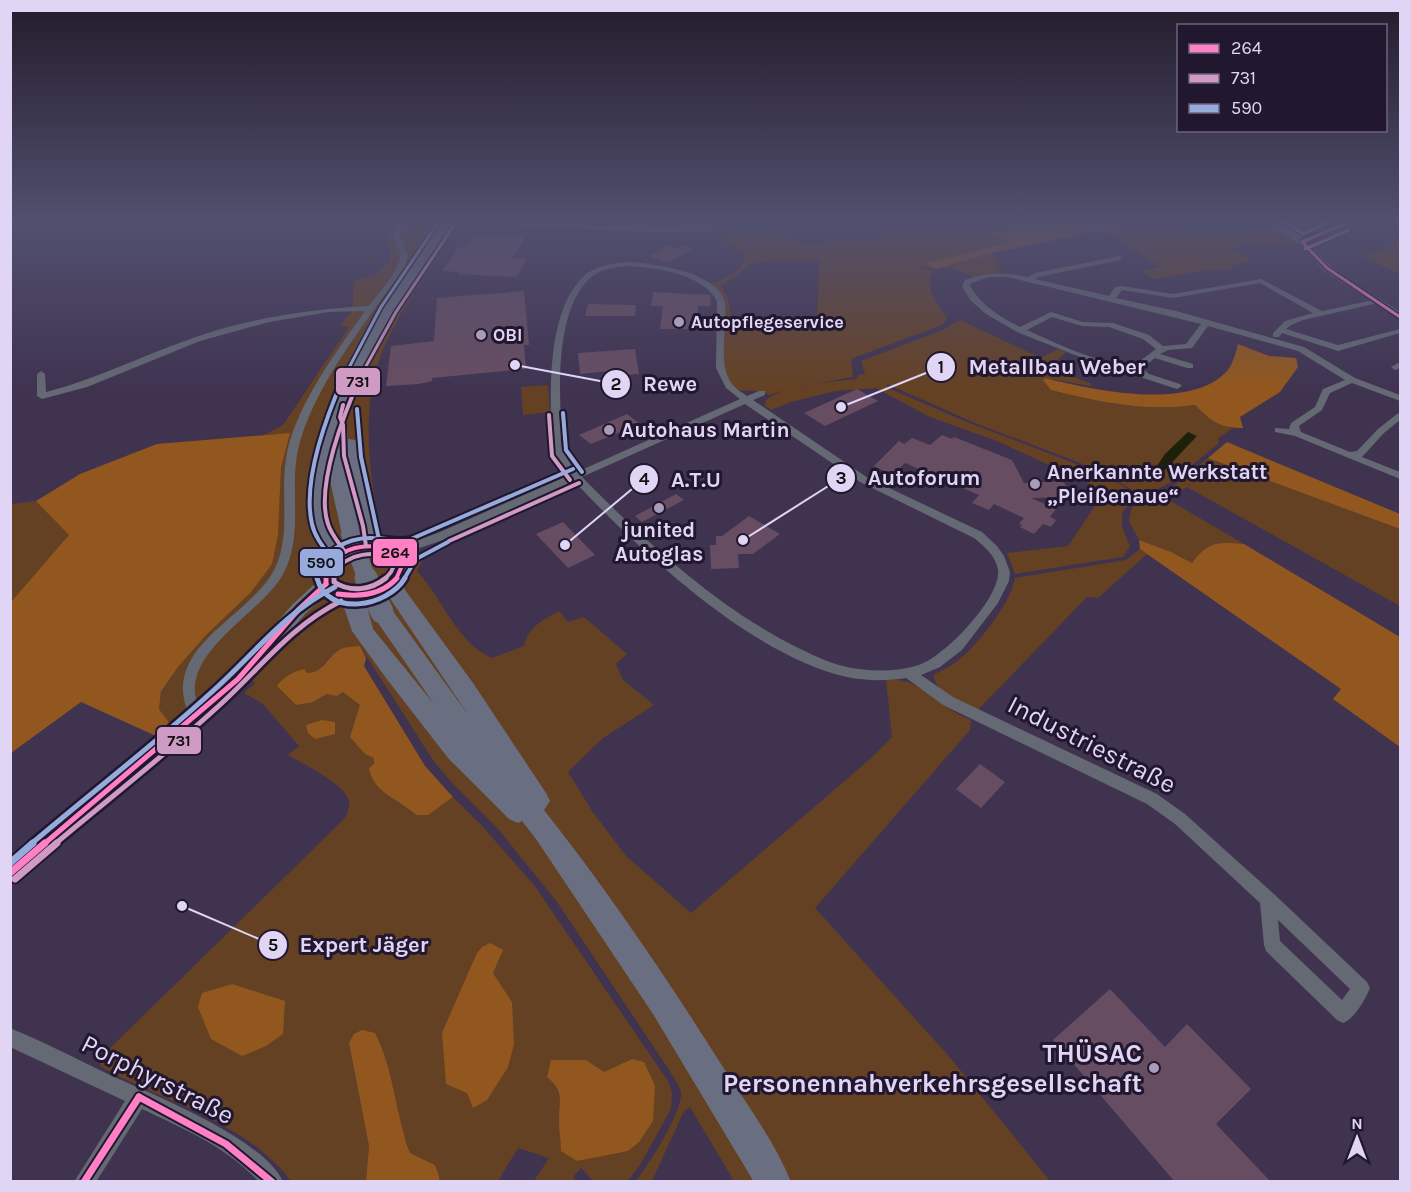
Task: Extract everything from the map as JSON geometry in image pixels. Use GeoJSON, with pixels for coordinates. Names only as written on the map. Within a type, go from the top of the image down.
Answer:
{"type":"FeatureCollection","features":[{"type":"Feature","properties":{"kind":"highway"},"geometry":{"type":"LineString","coordinates":[[409,279],[370,335],[355,363],[344,393],[338,429],[340,485],[350,534],[363,571],[382,612],[418,667],[545,831],[640,966],[774,1182]]}},
{"type":"Feature","properties":{"kind":"highway"},"geometry":{"type":"LineString","coordinates":[[340,436],[355,388],[374,344],[417,279]]}},
{"type":"Feature","properties":{"kind":"highway"},"geometry":{"type":"LineString","coordinates":[[339,556],[321,525],[319,496],[327,437],[339,400],[344,393]]}},
{"type":"Feature","properties":{"kind":"highway"},"geometry":{"type":"LineString","coordinates":[[347,417],[353,466],[370,524],[373,545]]}},
{"type":"Feature","properties":{"kind":"highway"},"geometry":{"type":"LineString","coordinates":[[397,565],[395,591],[442,655],[535,796],[545,831]]}},
{"type":"Feature","properties":{"kind":"highway"},"geometry":{"type":"LineString","coordinates":[[338,592],[355,602],[363,631],[443,734],[510,806],[545,831]]}},
{"type":"Feature","properties":{"kind":"main road"},"geometry":{"type":"LineString","coordinates":[[10,873],[238,679],[288,622],[338,592],[370,594],[397,565],[373,545],[351,549],[339,556],[325,573],[338,592]]}},
{"type":"Feature","properties":{"kind":"street"},"geometry":{"type":"LineString","coordinates":[[196,716],[188,702],[190,672],[200,654],[257,599],[278,573],[288,547],[290,467],[296,438],[319,388],[390,279]]}},
{"type":"Feature","properties":{"kind":"street"},"geometry":{"type":"LineString","coordinates":[[586,279],[572,300],[558,346],[555,368],[557,447],[576,476],[644,543],[708,596],[772,640],[840,671],[889,675],[909,673],[932,665],[951,654],[1002,589],[1004,572],[1000,557],[978,535],[864,480],[729,386],[721,374],[721,301],[717,291],[692,279]]}},
{"type":"Feature","properties":{"kind":"street"},"geometry":{"type":"LineString","coordinates":[[973,279],[966,286],[970,295],[995,317],[1020,330],[1106,364],[1136,367],[1146,364],[1159,352],[1189,346],[1206,322]]}},
{"type":"Feature","properties":{"kind":"street"},"geometry":{"type":"LineString","coordinates":[[1022,279],[1206,322],[1301,349],[1352,380],[1401,398]]}},
{"type":"Feature","properties":{"kind":"street"},"geometry":{"type":"LineString","coordinates":[[1342,279],[1401,317]]}},
{"type":"Feature","properties":{"kind":"street"},"geometry":{"type":"LineString","coordinates":[[1111,299],[1118,289],[1122,288],[1173,296],[1258,280],[1322,314]]}},
{"type":"Feature","properties":{"kind":"street"},"geometry":{"type":"LineString","coordinates":[[1272,341],[1288,323],[1375,301]]}},
{"type":"Feature","properties":{"kind":"street"},"geometry":{"type":"LineString","coordinates":[[41,374],[42,396],[84,385],[197,339],[288,316],[330,310],[370,308]]}},
{"type":"Feature","properties":{"kind":"street"},"geometry":{"type":"LineString","coordinates":[[1020,330],[1051,314],[1083,324],[1110,325],[1146,337],[1159,352],[1190,366]]}},
{"type":"Feature","properties":{"kind":"street"},"geometry":{"type":"LineString","coordinates":[[1280,330],[1338,348],[1401,332]]}},
{"type":"Feature","properties":{"kind":"street"},"geometry":{"type":"LineString","coordinates":[[1136,367],[1146,376],[1178,386]]}},
{"type":"Feature","properties":{"kind":"street"},"geometry":{"type":"LineString","coordinates":[[1352,380],[1326,392],[1319,408],[1296,430],[1347,455],[1363,458],[1401,476]]}},
{"type":"Feature","properties":{"kind":"street"},"geometry":{"type":"LineString","coordinates":[[397,565],[444,534],[762,393]]}},
{"type":"Feature","properties":{"kind":"street"},"geometry":{"type":"LineString","coordinates":[[1363,458],[1381,431],[1401,416]]}},
{"type":"Feature","properties":{"kind":"street","name":"Industriestraße"},"geometry":{"type":"LineString","coordinates":[[909,673],[948,701],[1152,799],[1180,819],[1268,900],[1361,988],[1342,1014],[1272,945],[1268,900]]}},
{"type":"Feature","properties":{"kind":"street","name":"Porphyrstraße"},"geometry":{"type":"LineString","coordinates":[[10,1037],[209,1131],[252,1160],[273,1182]]}},
{"type":"Feature","properties":{"kind":"street"},"geometry":{"type":"LineString","coordinates":[[84,1182],[139,1097]]}},
{"type":"Feature","properties":{"kind":"shaded area"},"geometry":{"type":"Polygon","coordinates":[[[423,279],[387,342],[374,378],[370,399],[370,463],[378,527],[384,540],[400,544],[413,542],[423,559],[417,571],[459,631],[480,651],[492,658],[524,646],[533,629],[559,611],[568,622],[584,617],[627,654],[616,664],[623,680],[654,705],[603,738],[568,772],[592,811],[626,856],[691,913],[869,760],[892,737],[886,679],[911,683],[959,715],[971,720],[970,730],[815,908],[947,1054],[1050,1181],[734,1181],[690,1107],[684,1111],[652,1181],[636,1181],[656,1152],[676,1114],[681,1094],[679,1086],[557,902],[499,830],[453,784],[433,760],[360,646],[339,650],[317,671],[307,674],[313,702],[327,694],[337,696],[343,692],[360,704],[374,758],[374,764],[369,768],[375,783],[416,815],[428,815],[453,797],[534,885],[668,1081],[672,1092],[671,1109],[641,1163],[628,1181],[593,1181],[581,1168],[573,1177],[576,1181],[534,1181],[549,1158],[518,1148],[498,1181],[439,1181],[435,1165],[410,1153],[380,1043],[349,1043],[369,1146],[366,1181],[291,1181],[272,1160],[250,1142],[227,1128],[100,1066],[102,1056],[344,819],[348,811],[349,801],[340,788],[323,775],[288,755],[299,746],[263,704],[244,693],[255,683],[238,667],[171,725],[159,709],[161,693],[178,667],[207,634],[278,535],[281,468],[290,434],[264,435],[283,425],[349,327],[340,325],[352,312],[354,280],[423,279]],[[490,943],[461,1088],[467,1093],[512,1002],[493,973],[490,943]],[[632,1059],[604,1072],[586,1060],[556,1085],[561,1099],[559,1119],[577,1161],[599,1156],[632,1059]]]}},
{"type":"Feature","properties":{"kind":"shaded area"},"geometry":{"type":"Polygon","coordinates":[[[722,279],[733,279],[721,285],[728,298],[731,317],[817,318],[818,279],[931,279],[932,294],[947,318],[942,325],[851,360],[853,377],[801,386],[769,395],[737,389],[731,384],[724,362],[724,297],[711,284],[722,279]]]}},
{"type":"Feature","properties":{"kind":"shaded area"},"geometry":{"type":"Polygon","coordinates":[[[960,320],[1041,358],[1058,349],[1066,352],[1049,368],[1092,384],[1090,386],[1045,378],[1051,390],[1123,405],[1177,407],[1195,405],[1216,423],[1233,428],[1218,438],[1219,443],[1173,481],[1143,497],[1101,471],[975,423],[887,384],[888,388],[962,420],[1107,476],[1141,498],[1122,512],[1122,527],[1130,546],[1123,557],[1015,574],[1007,553],[1068,546],[1105,491],[997,441],[930,417],[876,388],[835,391],[791,402],[771,410],[765,406],[766,400],[785,390],[857,379],[858,375],[865,374],[861,361],[943,330],[960,320]]]}},
{"type":"Feature","properties":{"kind":"shaded area"},"geometry":{"type":"Polygon","coordinates":[[[1238,344],[1269,356],[1296,358],[1298,367],[1280,392],[1240,417],[1243,428],[1221,425],[1195,405],[1159,407],[1105,402],[1051,390],[1043,380],[1045,378],[1114,392],[1166,394],[1191,391],[1211,383],[1228,370],[1238,344]]]}},
{"type":"Feature","properties":{"kind":"shaded area"},"geometry":{"type":"Polygon","coordinates":[[[548,385],[550,412],[523,415],[521,387],[548,385]]]}},
{"type":"Feature","properties":{"kind":"shaded area"},"geometry":{"type":"Polygon","coordinates":[[[1188,432],[1197,436],[1163,472],[1153,472],[1165,454],[1188,432]]]}},
{"type":"Feature","properties":{"kind":"shaded area"},"geometry":{"type":"Polygon","coordinates":[[[290,433],[281,468],[278,535],[272,564],[251,592],[207,634],[178,667],[161,692],[159,709],[171,725],[156,736],[81,702],[11,753],[11,602],[69,535],[36,501],[80,474],[157,444],[290,433]]]}},
{"type":"Feature","properties":{"kind":"shaded area"},"geometry":{"type":"Polygon","coordinates":[[[1227,442],[1400,514],[1400,529],[1208,458],[1227,442]]]}},
{"type":"Feature","properties":{"kind":"shaded area"},"geometry":{"type":"Polygon","coordinates":[[[1208,458],[1400,529],[1400,606],[1187,487],[1167,499],[1244,544],[1221,543],[1208,547],[1192,563],[1139,540],[1129,521],[1131,509],[1140,501],[1172,487],[1208,458]]]}},
{"type":"Feature","properties":{"kind":"shaded area"},"geometry":{"type":"Polygon","coordinates":[[[36,501],[70,535],[11,602],[11,504],[36,501]]]}},
{"type":"Feature","properties":{"kind":"shaded area"},"geometry":{"type":"Polygon","coordinates":[[[1139,540],[1192,563],[1203,550],[1214,544],[1244,544],[1400,637],[1400,747],[1333,699],[1341,689],[1140,549],[1139,540]]]}},
{"type":"Feature","properties":{"kind":"shaded area"},"geometry":{"type":"Polygon","coordinates":[[[1140,549],[1147,554],[1098,598],[1087,597],[977,711],[957,702],[940,688],[933,675],[962,658],[981,637],[1007,600],[1015,578],[1126,560],[1140,549]]]}},
{"type":"Feature","properties":{"kind":"shaded area"},"geometry":{"type":"Polygon","coordinates":[[[360,646],[366,658],[364,666],[425,766],[453,797],[428,815],[416,815],[375,783],[369,768],[374,764],[374,758],[365,754],[350,737],[360,705],[343,692],[337,696],[327,694],[313,702],[296,705],[277,686],[286,677],[296,672],[304,669],[307,673],[317,670],[341,649],[360,646]]]}},
{"type":"Feature","properties":{"kind":"shaded area"},"geometry":{"type":"Polygon","coordinates":[[[322,720],[335,722],[335,734],[315,739],[308,733],[306,725],[322,720]]]}},
{"type":"Feature","properties":{"kind":"shaded area"},"geometry":{"type":"Polygon","coordinates":[[[490,943],[503,950],[493,973],[512,1002],[514,1044],[508,1067],[487,1100],[473,1108],[467,1093],[446,1084],[442,1033],[477,953],[490,943]]]}},
{"type":"Feature","properties":{"kind":"shaded area"},"geometry":{"type":"Polygon","coordinates":[[[232,984],[285,1001],[283,1034],[266,1046],[242,1056],[211,1039],[198,1007],[202,993],[232,984]]]}},
{"type":"Feature","properties":{"kind":"shaded area"},"geometry":{"type":"Polygon","coordinates":[[[362,1030],[375,1033],[381,1047],[410,1153],[435,1165],[439,1181],[366,1181],[369,1146],[349,1043],[354,1034],[362,1030]]]}},
{"type":"Feature","properties":{"kind":"shaded area"},"geometry":{"type":"Polygon","coordinates":[[[632,1059],[644,1062],[655,1086],[653,1121],[639,1142],[628,1151],[577,1161],[561,1151],[560,1097],[553,1082],[547,1077],[551,1060],[586,1060],[604,1072],[632,1059]]]}},
{"type":"Feature","properties":{"kind":"building","name":"OBI"},"geometry":{"type":"Polygon","coordinates":[[[524,291],[529,345],[524,345],[526,369],[432,378],[432,381],[419,384],[386,386],[391,346],[434,341],[437,298],[524,291]]]}},
{"type":"Feature","properties":{"kind":"building"},"geometry":{"type":"Polygon","coordinates":[[[653,292],[710,295],[711,306],[698,306],[697,329],[660,329],[663,306],[651,306],[653,292]]]}},
{"type":"Feature","properties":{"kind":"building"},"geometry":{"type":"Polygon","coordinates":[[[588,304],[636,305],[635,316],[585,316],[588,304]]]}},
{"type":"Feature","properties":{"kind":"building"},"geometry":{"type":"Polygon","coordinates":[[[635,349],[639,374],[610,376],[610,371],[580,374],[578,353],[635,349]]]}},
{"type":"Feature","properties":{"kind":"building"},"geometry":{"type":"Polygon","coordinates":[[[857,389],[878,401],[825,426],[804,413],[857,389]]]}},
{"type":"Feature","properties":{"kind":"building","name":"Autohaus Martin"},"geometry":{"type":"Polygon","coordinates":[[[627,414],[640,424],[591,444],[579,435],[627,414]]]}},
{"type":"Feature","properties":{"kind":"building","name":"Anerkannte Werkstatt „Pleißenaue“"},"geometry":{"type":"Polygon","coordinates":[[[942,435],[952,439],[954,437],[1012,460],[1024,483],[1063,481],[1068,489],[1059,489],[1063,497],[1031,498],[1056,509],[1050,517],[1056,520],[1051,527],[1043,524],[1034,534],[1020,527],[1022,525],[1019,524],[1024,518],[994,504],[989,510],[972,503],[979,495],[905,463],[892,475],[874,466],[899,441],[904,444],[912,438],[930,445],[942,435]]]}},
{"type":"Feature","properties":{"kind":"building","name":"junited Autoglas"},"geometry":{"type":"Polygon","coordinates":[[[676,494],[684,500],[642,522],[635,516],[676,494]]]}},
{"type":"Feature","properties":{"kind":"building"},"geometry":{"type":"Polygon","coordinates":[[[749,516],[780,534],[753,554],[738,554],[739,568],[711,569],[710,545],[716,545],[716,536],[722,536],[749,516]]]}},
{"type":"Feature","properties":{"kind":"building"},"geometry":{"type":"Polygon","coordinates":[[[563,522],[595,555],[568,568],[536,534],[563,522]]]}},
{"type":"Feature","properties":{"kind":"building"},"geometry":{"type":"Polygon","coordinates":[[[980,764],[1005,782],[981,808],[956,789],[980,764]]]}},
{"type":"Feature","properties":{"kind":"building","name":"THÜSAC Personennahverkehrsgesellschaft"},"geometry":{"type":"Polygon","coordinates":[[[1110,989],[1165,1047],[1187,1024],[1251,1089],[1216,1124],[1271,1182],[1175,1182],[1053,1040],[1110,989]]]}},
{"type":"Feature","properties":{"kind":"transit line","name":"590"},"geometry":{"type":"LineString","coordinates":[[333,560],[312,525],[310,501],[316,461],[324,428],[349,365],[381,307],[400,279]]}},
{"type":"Feature","properties":{"kind":"transit line","name":"731"},"geometry":{"type":"LineString","coordinates":[[345,552],[328,525],[325,511],[330,466],[339,432],[363,370],[418,279]]}},
{"type":"Feature","properties":{"kind":"transit line","name":"264"},"geometry":{"type":"LineString","coordinates":[[1343,279],[1400,317]]}},
{"type":"Feature","properties":{"kind":"transit line","name":"731"},"geometry":{"type":"LineString","coordinates":[[343,405],[340,417],[343,425],[344,456],[363,526],[366,546]]}},
{"type":"Feature","properties":{"kind":"transit line","name":"590"},"geometry":{"type":"LineString","coordinates":[[357,409],[361,457],[380,544]]}},
{"type":"Feature","properties":{"kind":"transit line","name":"590"},"geometry":{"type":"LineString","coordinates":[[563,413],[566,450],[582,472]]}},
{"type":"Feature","properties":{"kind":"transit line","name":"731"},"geometry":{"type":"LineString","coordinates":[[549,415],[552,456],[570,480]]}},
{"type":"Feature","properties":{"kind":"transit line","name":"590"},"geometry":{"type":"LineString","coordinates":[[448,542],[416,559],[398,587],[374,601],[357,604],[342,603],[321,589],[317,579],[318,568],[325,557],[339,546],[369,538],[399,541],[411,539],[573,469]]}},
{"type":"Feature","properties":{"kind":"transit line","name":"731"},"geometry":{"type":"LineString","coordinates":[[449,541],[579,483]]}},
{"type":"Feature","properties":{"kind":"transit line","name":"264"},"geometry":{"type":"LineString","coordinates":[[326,584],[327,570],[335,559],[347,551],[362,546],[378,545],[391,548],[399,556],[400,572],[395,580],[386,587],[366,594],[338,594]]}},
{"type":"Feature","properties":{"kind":"transit line","name":"731"},"geometry":{"type":"LineString","coordinates":[[377,553],[398,557],[385,579],[371,587],[355,589],[340,586],[334,582],[333,573],[347,560],[358,555],[377,553]]}},
{"type":"Feature","properties":{"kind":"transit line","name":"264"},"geometry":{"type":"LineString","coordinates":[[10,873],[238,679],[299,609],[326,584]]}},
{"type":"Feature","properties":{"kind":"transit line","name":"590"},"geometry":{"type":"LineString","coordinates":[[10,863],[189,712],[283,620],[315,597],[335,587]]}},
{"type":"Feature","properties":{"kind":"transit line","name":"731"},"geometry":{"type":"LineString","coordinates":[[15,879],[199,724],[239,687],[291,633],[306,621],[341,601]]}},
{"type":"Feature","properties":{"kind":"transit line","name":"264"},"geometry":{"type":"LineString","coordinates":[[139,1097],[226,1144],[272,1182]]}},
{"type":"Feature","properties":{"kind":"transit line","name":"264"},"geometry":{"type":"LineString","coordinates":[[84,1182],[139,1097]]}},
{"type":"Feature","properties":{"kind":"place","name":"Autopflegeservice"},"geometry":{"type":"Point","coordinates":[679,322]}},
{"type":"Feature","properties":{"kind":"place","name":"OBI"},"geometry":{"type":"Point","coordinates":[481,335]}},
{"type":"Feature","properties":{"kind":"place","name":"Rewe"},"geometry":{"type":"Point","coordinates":[515,365]}},
{"type":"Feature","properties":{"kind":"place","name":"Metallbau Weber"},"geometry":{"type":"Point","coordinates":[841,407]}},
{"type":"Feature","properties":{"kind":"place","name":"Autohaus Martin"},"geometry":{"type":"Point","coordinates":[609,430]}},
{"type":"Feature","properties":{"kind":"place","name":"Anerkannte Werkstatt „Pleißenaue“"},"geometry":{"type":"Point","coordinates":[1035,484]}},
{"type":"Feature","properties":{"kind":"place","name":"junited Autoglas"},"geometry":{"type":"Point","coordinates":[659,508]}},
{"type":"Feature","properties":{"kind":"place","name":"Autoforum"},"geometry":{"type":"Point","coordinates":[743,540]}},
{"type":"Feature","properties":{"kind":"place","name":"A.T.U"},"geometry":{"type":"Point","coordinates":[565,545]}},
{"type":"Feature","properties":{"kind":"place","name":"Expert Jäger"},"geometry":{"type":"Point","coordinates":[182,906]}},
{"type":"Feature","properties":{"kind":"place","name":"THÜSAC Personennahverkehrsgesellschaft"},"geometry":{"type":"Point","coordinates":[1154,1068]}}]}
